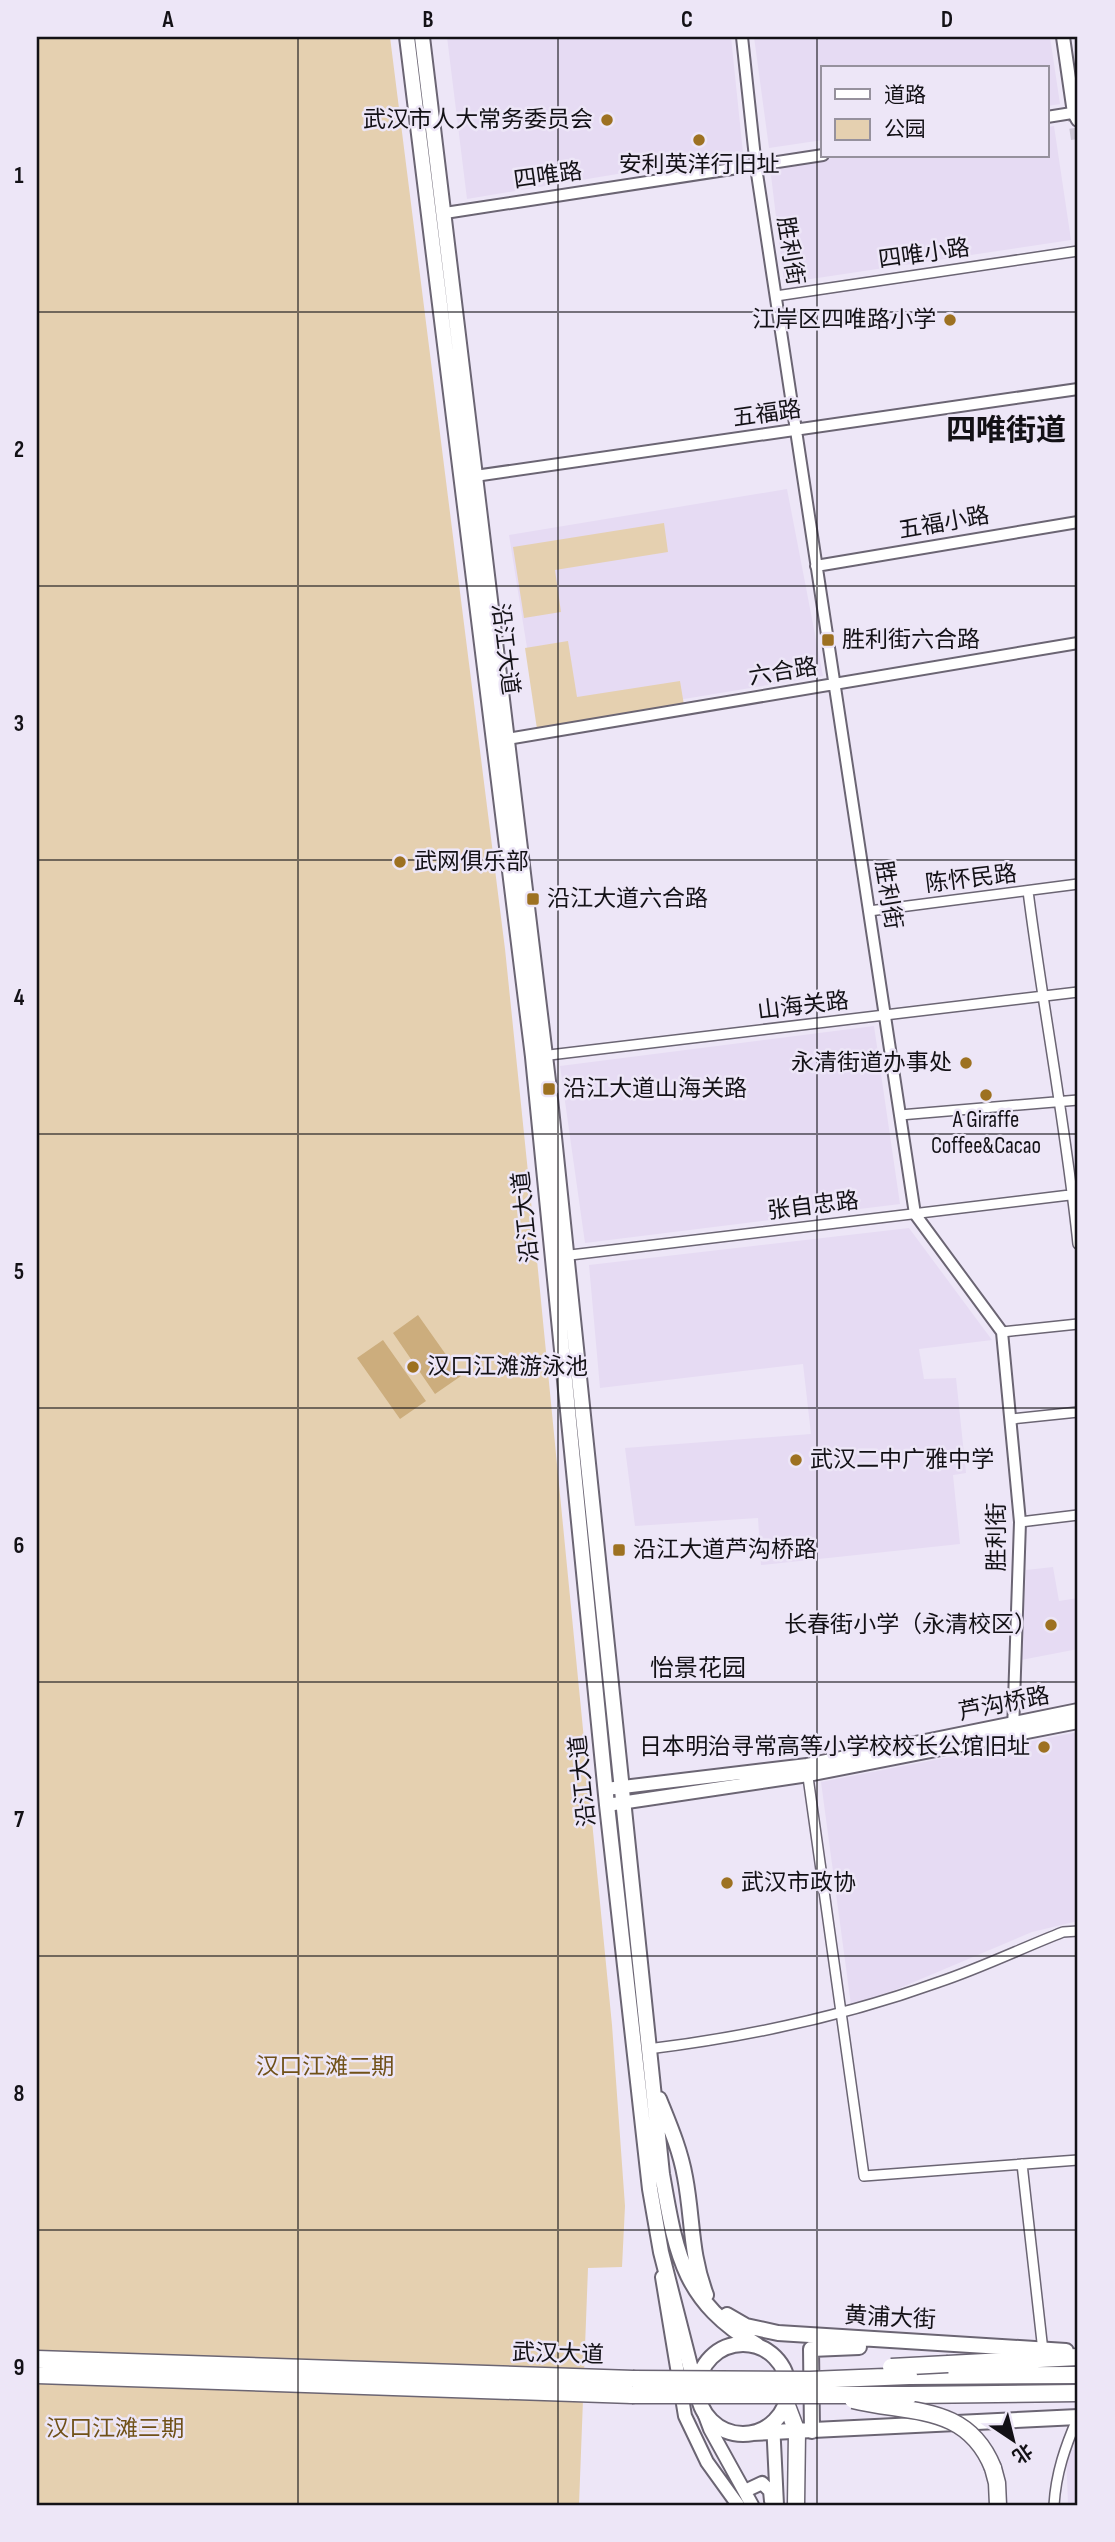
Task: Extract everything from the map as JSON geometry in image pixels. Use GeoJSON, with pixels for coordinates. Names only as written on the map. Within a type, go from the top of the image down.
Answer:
{"type":"FeatureCollection","features":[{"type":"Feature","properties":{"kind":"highway"},"geometry":{"type":"LineString","coordinates":[[810,2380],[848,2369],[1078,2354]]}},
{"type":"Feature","properties":{"kind":"highway","name":"武汉大道"},"geometry":{"type":"LineString","coordinates":[[37,2359],[633,2379],[810,2380],[909,2376],[1078,2375]]}},
{"type":"Feature","properties":{"kind":"highway","name":"武汉大道"},"geometry":{"type":"LineString","coordinates":[[37,2375],[632,2395],[1078,2393]]}},
{"type":"Feature","properties":{"kind":"highway"},"geometry":{"type":"LineString","coordinates":[[830,2395],[882,2407],[936,2414],[964,2428],[990,2459],[997,2483],[998,2505]]}},
{"type":"Feature","properties":{"kind":"highway"},"geometry":{"type":"LineString","coordinates":[[786,2403],[805,2432],[796,2505]]}},
{"type":"Feature","properties":{"kind":"main road","name":"沿江大道"},"geometry":{"type":"LineString","coordinates":[[407,37],[461,478],[500,740],[539,1057],[662,2174],[677,2250],[692,2285],[716,2316],[757,2345]]}},
{"type":"Feature","properties":{"kind":"main road","name":"沿江大道"},"geometry":{"type":"LineString","coordinates":[[422,37],[476,476],[500,740]]}},
{"type":"Feature","properties":{"kind":"main road"},"geometry":{"type":"LineString","coordinates":[[1063,37],[1077,115]]}},
{"type":"Feature","properties":{"kind":"main road","name":"沿江大道"},"geometry":{"type":"LineString","coordinates":[[560,1257],[607,1805],[621,1912],[635,2065],[660,2252],[697,2390]]}},
{"type":"Feature","properties":{"kind":"main road","name":"芦沟桥路"},"geometry":{"type":"LineString","coordinates":[[607,1805],[807,1770],[1013,1729],[1078,1710]]}},
{"type":"Feature","properties":{"kind":"main road","name":"芦沟桥路"},"geometry":{"type":"LineString","coordinates":[[1013,1729],[1078,1722]]}},
{"type":"Feature","properties":{"kind":"main road","name":"芦沟桥路"},"geometry":{"type":"LineString","coordinates":[[606,1789],[807,1770]]}},
{"type":"Feature","properties":{"kind":"main road"},"geometry":{"type":"LineString","coordinates":[[652,2081],[679,2152],[695,2261],[716,2316]]}},
{"type":"Feature","properties":{"kind":"main road"},"geometry":{"type":"LineString","coordinates":[[660,2252],[666,2309],[685,2416],[707,2462],[738,2505]]}},
{"type":"Feature","properties":{"kind":"main road","name":"黄浦大街"},"geometry":{"type":"LineString","coordinates":[[708,2300],[739,2323],[760,2330],[1078,2354]]}},
{"type":"Feature","properties":{"kind":"main road"},"geometry":{"type":"LineString","coordinates":[[805,2432],[811,2349],[881,2347],[898,2342]]}},
{"type":"Feature","properties":{"kind":"main road"},"geometry":{"type":"LineString","coordinates":[[752,2505],[710,2429],[697,2390],[702,2367],[718,2350],[733,2344],[757,2345],[771,2353],[781,2364],[788,2387],[786,2403],[773,2428],[777,2505]]}},
{"type":"Feature","properties":{"kind":"main road"},"geometry":{"type":"LineString","coordinates":[[704,2413],[721,2429],[736,2434],[773,2428],[805,2432],[1078,2417]]}},
{"type":"Feature","properties":{"kind":"main road"},"geometry":{"type":"LineString","coordinates":[[745,2491],[757,2483],[763,2483],[771,2494],[771,2505]]}},
{"type":"Feature","properties":{"kind":"street","name":"胜利街"},"geometry":{"type":"LineString","coordinates":[[742,37],[756,167],[915,1213],[1002,1332],[1020,1522],[1013,1729]]}},
{"type":"Feature","properties":{"kind":"street"},"geometry":{"type":"LineString","coordinates":[[1048,117],[1077,115]]}},
{"type":"Feature","properties":{"kind":"street","name":"四唯路"},"geometry":{"type":"LineString","coordinates":[[445,213],[821,155]]}},
{"type":"Feature","properties":{"kind":"street","name":"四唯小路"},"geometry":{"type":"LineString","coordinates":[[776,296],[1078,251]]}},
{"type":"Feature","properties":{"kind":"street","name":"五福路"},"geometry":{"type":"LineString","coordinates":[[461,478],[1078,389]]}},
{"type":"Feature","properties":{"kind":"street","name":"五福小路"},"geometry":{"type":"LineString","coordinates":[[816,566],[1078,522]]}},
{"type":"Feature","properties":{"kind":"street","name":"六合路"},"geometry":{"type":"LineString","coordinates":[[500,740],[1078,643]]}},
{"type":"Feature","properties":{"kind":"street","name":"陈怀民路"},"geometry":{"type":"LineString","coordinates":[[869,911],[1078,884]]}},
{"type":"Feature","properties":{"kind":"street"},"geometry":{"type":"LineString","coordinates":[[1028,891],[1041,997],[1076,1195],[1078,1244]]}},
{"type":"Feature","properties":{"kind":"street","name":"山海关路"},"geometry":{"type":"LineString","coordinates":[[539,1057],[1078,992]]}},
{"type":"Feature","properties":{"kind":"street"},"geometry":{"type":"LineString","coordinates":[[900,1115],[1078,1100]]}},
{"type":"Feature","properties":{"kind":"street","name":"张自忠路"},"geometry":{"type":"LineString","coordinates":[[560,1257],[1076,1195]]}},
{"type":"Feature","properties":{"kind":"street"},"geometry":{"type":"LineString","coordinates":[[1002,1332],[1078,1324]]}},
{"type":"Feature","properties":{"kind":"street"},"geometry":{"type":"LineString","coordinates":[[1012,1419],[1078,1412]]}},
{"type":"Feature","properties":{"kind":"street"},"geometry":{"type":"LineString","coordinates":[[1020,1522],[1078,1515]]}},
{"type":"Feature","properties":{"kind":"street"},"geometry":{"type":"LineString","coordinates":[[807,1770],[864,2176],[1078,2160]]}},
{"type":"Feature","properties":{"kind":"street"},"geometry":{"type":"LineString","coordinates":[[648,2049],[757,2033],[841,2013],[940,1982],[1063,1932],[1078,1931]]}},
{"type":"Feature","properties":{"kind":"street"},"geometry":{"type":"LineString","coordinates":[[1022,2164],[1043,2351]]}},
{"type":"Feature","properties":{"kind":"street"},"geometry":{"type":"LineString","coordinates":[[1054,2505],[1055,2484],[1062,2455],[1078,2417]]}},
{"type":"Feature","properties":{"kind":"shaded area"},"geometry":{"type":"Polygon","coordinates":[[[447,37],[731,37],[743,153],[467,199],[447,37]]]}},
{"type":"Feature","properties":{"kind":"shaded area"},"geometry":{"type":"Polygon","coordinates":[[[754,37],[1050,37],[1060,104],[1048,106],[1048,66],[821,66],[821,140],[769,148],[754,37]]]}},
{"type":"Feature","properties":{"kind":"shaded area"},"geometry":{"type":"Polygon","coordinates":[[[1054,126],[1071,240],[784,283],[770,167],[832,158],[1048,158],[1048,127],[1054,126]]]}},
{"type":"Feature","properties":{"kind":"shaded area"},"geometry":{"type":"Polygon","coordinates":[[[787,489],[823,676],[539,723],[509,535],[787,489]]]}},
{"type":"Feature","properties":{"kind":"shaded area"},"geometry":{"type":"Polygon","coordinates":[[[874,1026],[900,1204],[585,1243],[560,1066],[874,1026]]]}},
{"type":"Feature","properties":{"kind":"shaded area"},"geometry":{"type":"Polygon","coordinates":[[[909,1228],[992,1340],[919,1349],[924,1379],[956,1378],[966,1473],[953,1475],[960,1544],[761,1565],[758,1518],[635,1526],[625,1448],[811,1434],[803,1364],[600,1388],[589,1265],[909,1228]]]}},
{"type":"Feature","properties":{"kind":"shaded area"},"geometry":{"type":"Polygon","coordinates":[[[418,1315],[461,1376],[435,1394],[393,1333],[418,1315]]]}},
{"type":"Feature","properties":{"kind":"shaded area"},"geometry":{"type":"Polygon","coordinates":[[[383,1340],[426,1401],[400,1419],[357,1358],[383,1340]]]}},
{"type":"Feature","properties":{"kind":"shaded area","name":"长春街小学（永清校区）"},"geometry":{"type":"Polygon","coordinates":[[[1053,1567],[1059,1601],[1078,1598],[1078,1649],[1021,1660],[1026,1570],[1053,1567]]]}},
{"type":"Feature","properties":{"kind":"shaded area"},"geometry":{"type":"Polygon","coordinates":[[[1078,1732],[1078,1921],[1032,1932],[895,1990],[851,2005],[821,1782],[1078,1732]]]}},
{"type":"Feature","properties":{"kind":"shaded area"},"geometry":{"type":"Polygon","coordinates":[[[1066,2450],[1078,2450],[1078,2505],[1068,2505],[1066,2450]]]}},
{"type":"Feature","properties":{"kind":"green space","name":"汉口江滩二期"},"geometry":{"type":"Polygon","coordinates":[[[37,37],[390,37],[505,949],[612,2025],[625,2206],[622,2267],[588,2268],[579,2505],[37,2505],[37,37]]]}},
{"type":"Feature","properties":{"kind":"green space"},"geometry":{"type":"Polygon","coordinates":[[[664,523],[668,552],[555,570],[561,612],[524,618],[513,547],[664,523]]]}},
{"type":"Feature","properties":{"kind":"green space"},"geometry":{"type":"Polygon","coordinates":[[[568,641],[577,697],[680,681],[684,705],[537,729],[525,648],[568,641]]]}},
{"type":"Feature","properties":{"kind":"tunnel"},"geometry":{"type":"LineString","coordinates":[[1073,107],[1078,139]]}},
{"type":"Feature","properties":{"kind":"place","name":"武汉市人大常务委员会"},"geometry":{"type":"Point","coordinates":[607,120]}},
{"type":"Feature","properties":{"kind":"place","name":"安利英洋行旧址"},"geometry":{"type":"Point","coordinates":[699,140]}},
{"type":"Feature","properties":{"kind":"place","name":"江岸区四唯路小学"},"geometry":{"type":"Point","coordinates":[950,320]}},
{"type":"Feature","properties":{"kind":"place","name":"胜利街六合路"},"geometry":{"type":"Point","coordinates":[828,640]}},
{"type":"Feature","properties":{"kind":"place","name":"武网俱乐部"},"geometry":{"type":"Point","coordinates":[400,862]}},
{"type":"Feature","properties":{"kind":"place","name":"沿江大道六合路"},"geometry":{"type":"Point","coordinates":[533,899]}},
{"type":"Feature","properties":{"kind":"place","name":"永清街道办事处"},"geometry":{"type":"Point","coordinates":[966,1063]}},
{"type":"Feature","properties":{"kind":"place","name":"沿江大道山海关路"},"geometry":{"type":"Point","coordinates":[549,1089]}},
{"type":"Feature","properties":{"kind":"place","name":"A Giraffe Coffee&Cacao"},"geometry":{"type":"Point","coordinates":[986,1095]}},
{"type":"Feature","properties":{"kind":"place","name":"汉口江滩游泳池"},"geometry":{"type":"Point","coordinates":[413,1367]}},
{"type":"Feature","properties":{"kind":"place","name":"武汉二中广雅中学"},"geometry":{"type":"Point","coordinates":[796,1460]}},
{"type":"Feature","properties":{"kind":"place","name":"沿江大道芦沟桥路"},"geometry":{"type":"Point","coordinates":[619,1550]}},
{"type":"Feature","properties":{"kind":"place","name":"长春街小学（永清校区）"},"geometry":{"type":"Point","coordinates":[1051,1625]}},
{"type":"Feature","properties":{"kind":"place","name":"日本明治寻常高等小学校校长公馆旧址"},"geometry":{"type":"Point","coordinates":[1044,1747]}},
{"type":"Feature","properties":{"kind":"place","name":"武汉市政协"},"geometry":{"type":"Point","coordinates":[727,1883]}},
{"type":"Feature","properties":{"kind":"district","name":"四唯街道"},"geometry":{"type":"Point","coordinates":[1006,431]}},
{"type":"Feature","properties":{"kind":"district","name":"怡景花园"},"geometry":{"type":"Point","coordinates":[698,1668]}},
{"type":"Feature","properties":{"kind":"park label","name":"汉口江滩三期"},"geometry":{"type":"Point","coordinates":[115,2429]}}]}
